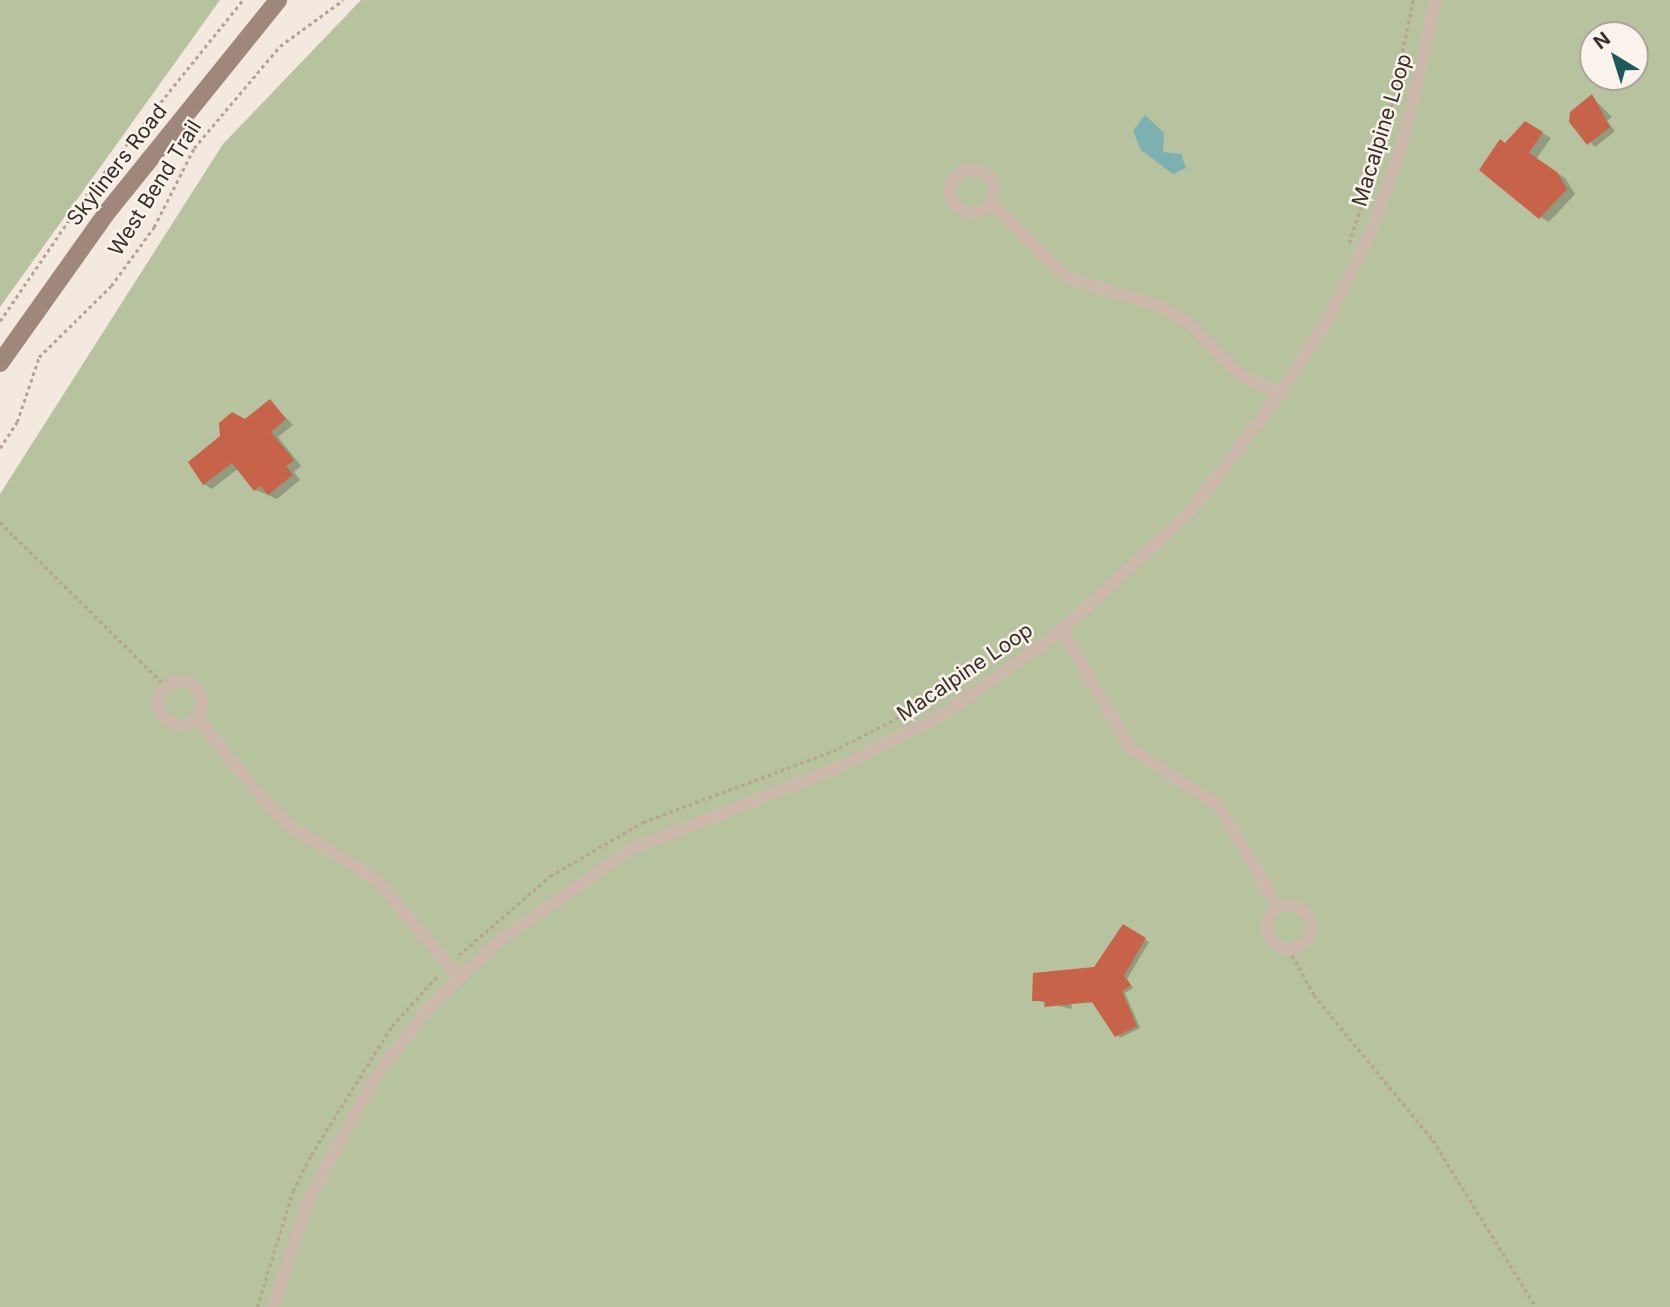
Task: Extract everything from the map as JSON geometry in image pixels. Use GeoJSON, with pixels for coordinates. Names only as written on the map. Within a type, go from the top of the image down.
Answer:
{"type":"FeatureCollection","features":[{"type":"Feature","properties":{"kind":"street","name":"Skyliners Road"},"geometry":{"type":"LineString","coordinates":[[0,363],[108,211],[278,0]]}},
{"type":"Feature","properties":{"kind":"street","name":"Macalpine Loop"},"geometry":{"type":"LineString","coordinates":[[273,1307],[307,1203],[341,1135],[373,1080],[459,976],[566,889],[631,849],[895,741],[1062,630],[1189,513],[1280,394],[1329,317],[1372,229],[1404,142],[1436,0]]}},
{"type":"Feature","properties":{"kind":"street"},"geometry":{"type":"LineString","coordinates":[[991,203],[1065,277],[1159,306],[1186,322],[1242,376],[1280,394]]}},
{"type":"Feature","properties":{"kind":"street"},"geometry":{"type":"LineString","coordinates":[[1062,630],[1131,749],[1218,805],[1279,908]]}},
{"type":"Feature","properties":{"kind":"street"},"geometry":{"type":"LineString","coordinates":[[197,718],[178,725],[163,718],[158,702],[166,686],[181,681],[197,690],[197,718],[269,806],[291,827],[377,880],[459,976]]}},
{"type":"Feature","properties":{"kind":"street"},"geometry":{"type":"LineString","coordinates":[[1279,908],[1300,908],[1311,922],[1307,941],[1289,949],[1269,933],[1270,916],[1279,908]]}},
{"type":"Feature","properties":{"kind":"path"},"geometry":{"type":"LineString","coordinates":[[0,321],[86,195],[243,0]]}},
{"type":"Feature","properties":{"kind":"path","name":"West Bend Trail"},"geometry":{"type":"LineString","coordinates":[[0,448],[17,422],[39,357],[111,286],[154,227],[194,148],[281,46],[343,0]]}},
{"type":"Feature","properties":{"kind":"path"},"geometry":{"type":"LineString","coordinates":[[1344,256],[1387,127],[1413,0]]}},
{"type":"Feature","properties":{"kind":"path"},"geometry":{"type":"LineString","coordinates":[[0,522],[166,686]]}},
{"type":"Feature","properties":{"kind":"path"},"geometry":{"type":"LineString","coordinates":[[257,1307],[293,1191],[347,1091],[392,1026],[448,964],[550,876],[643,822],[833,751],[959,685]]}},
{"type":"Feature","properties":{"kind":"path"},"geometry":{"type":"LineString","coordinates":[[1289,949],[1314,995],[1433,1140],[1536,1307]]}},
{"type":"Feature","properties":{"kind":"green space"},"geometry":{"type":"Polygon","coordinates":[[[0,0],[220,0],[0,307],[0,0]]]}},
{"type":"Feature","properties":{"kind":"green space"},"geometry":{"type":"Polygon","coordinates":[[[361,0],[1670,0],[1670,1307],[0,1307],[0,494],[223,144],[361,0]]]}},
{"type":"Feature","properties":{"kind":"water"},"geometry":{"type":"Polygon","coordinates":[[[1145,115],[1164,133],[1163,152],[1181,154],[1186,168],[1173,174],[1141,150],[1133,131],[1145,115]]]}},
{"type":"Feature","properties":{"kind":"building"},"geometry":{"type":"Polygon","coordinates":[[[1592,94],[1610,127],[1587,145],[1569,122],[1570,112],[1592,94]]]}},
{"type":"Feature","properties":{"kind":"building"},"geometry":{"type":"Polygon","coordinates":[[[1525,121],[1543,132],[1529,153],[1557,172],[1567,189],[1539,219],[1479,170],[1500,139],[1505,143],[1525,121]]]}},
{"type":"Feature","properties":{"kind":"building"},"geometry":{"type":"Polygon","coordinates":[[[270,399],[286,419],[271,432],[294,460],[286,466],[293,475],[268,495],[261,486],[254,491],[232,463],[203,485],[188,462],[220,436],[219,423],[232,412],[245,419],[270,399]]]}},
{"type":"Feature","properties":{"kind":"building"},"geometry":{"type":"Polygon","coordinates":[[[1123,924],[1146,938],[1124,976],[1131,985],[1122,991],[1137,1026],[1115,1037],[1092,1002],[1044,1007],[1045,1001],[1032,1001],[1033,973],[1094,967],[1123,924]]]}}]}
